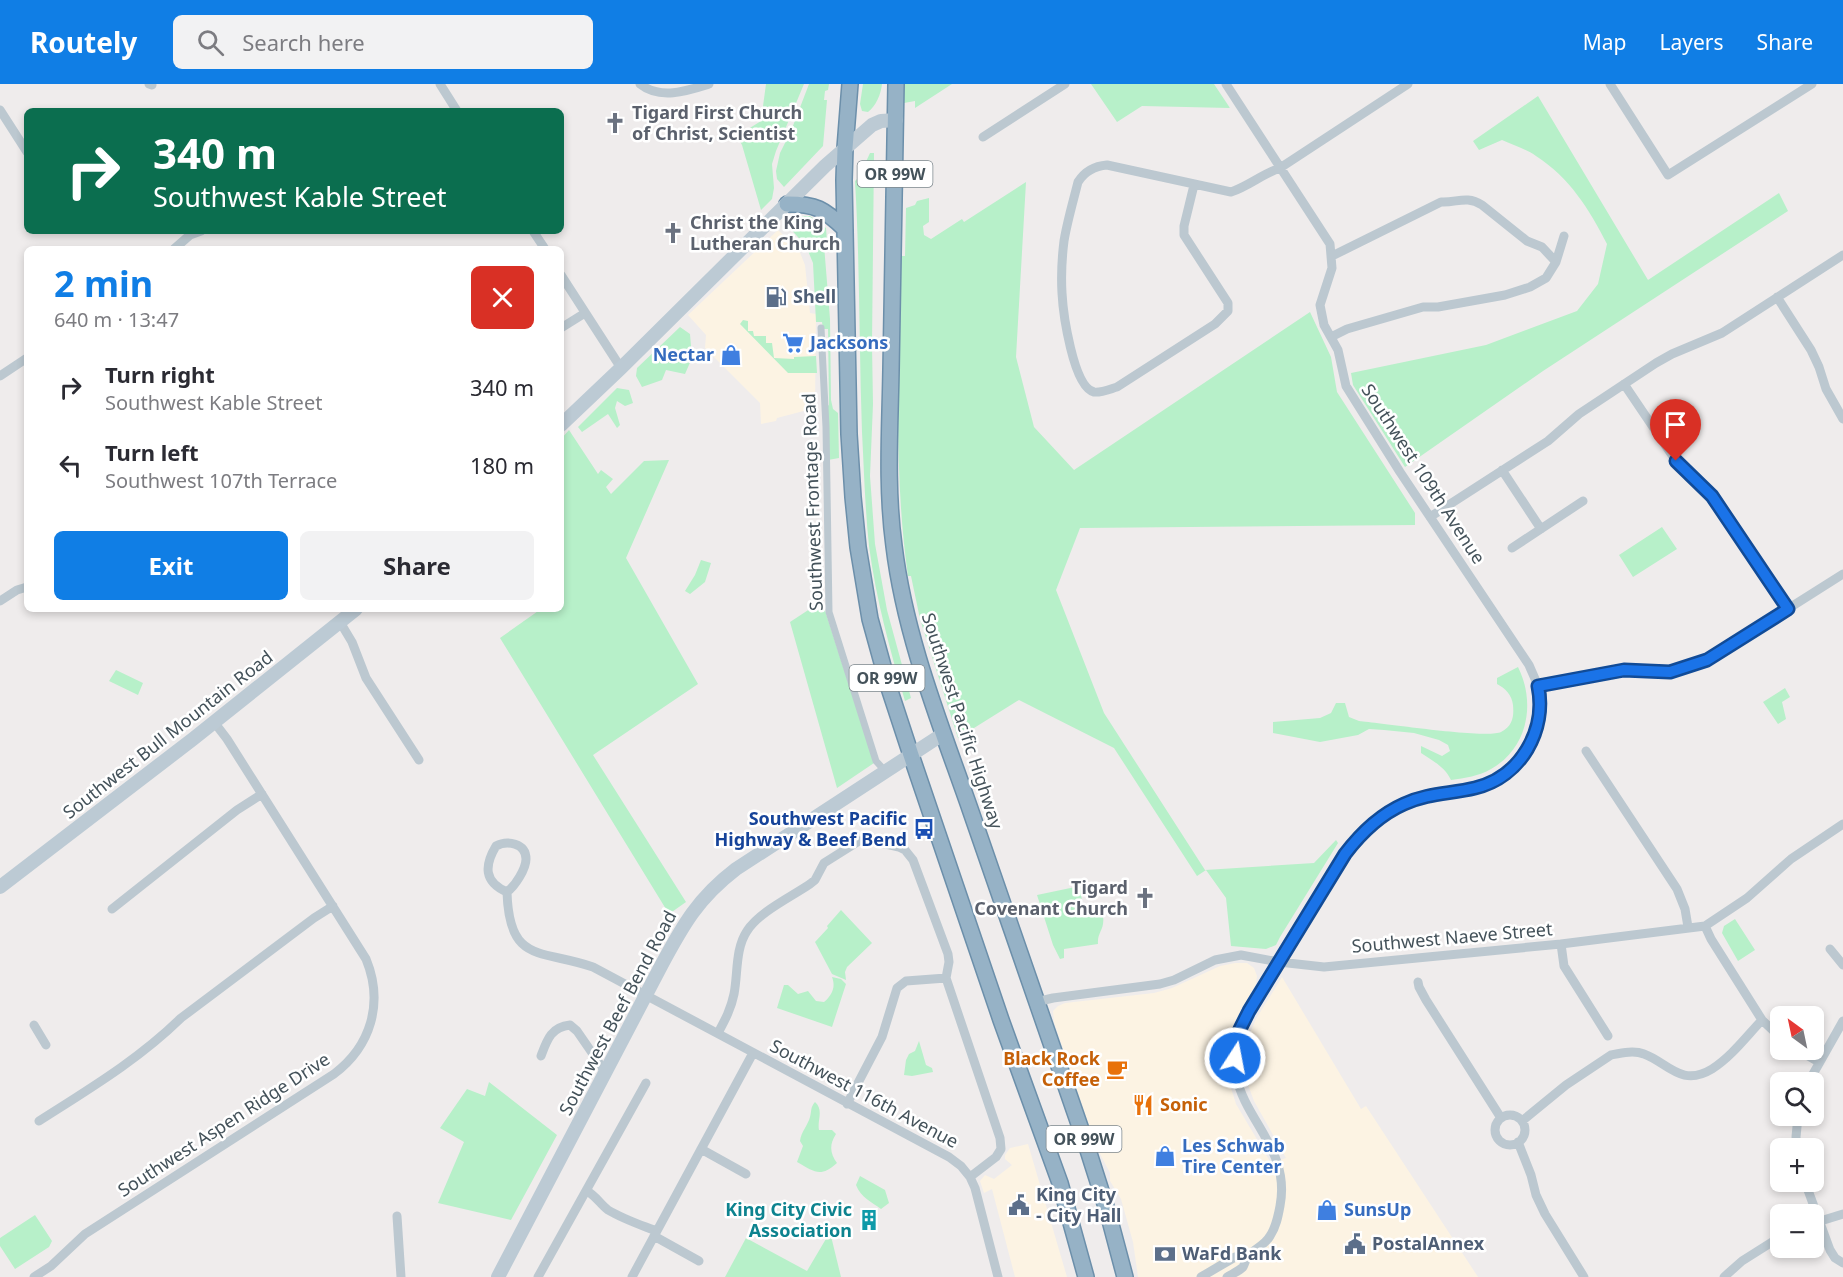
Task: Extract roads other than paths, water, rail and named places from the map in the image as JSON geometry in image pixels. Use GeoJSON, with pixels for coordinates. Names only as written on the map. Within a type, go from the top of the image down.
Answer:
{"type":"FeatureCollection","features":[{"type":"Feature","properties":{"kind":"highway","name":"OR 99W"},"geometry":{"type":"LineString","coordinates":[[850,84],[845,148],[849,434],[858,547],[870,619],[911,755],[1059,1183],[1086,1277]]}},
{"type":"Feature","properties":{"kind":"highway","name":"Southwest Pacific Highway"},"geometry":{"type":"LineString","coordinates":[[896,84],[890,498],[894,546],[906,614],[943,734],[1108,1213],[1125,1277]]}},
{"type":"Feature","properties":{"kind":"highway"},"geometry":{"type":"LineString","coordinates":[[787,204],[818,207],[827,212],[845,229]]}},
{"type":"Feature","properties":{"kind":"main road"},"geometry":{"type":"LineString","coordinates":[[564,422],[825,166],[876,122],[896,120]]}},
{"type":"Feature","properties":{"kind":"main road","name":"Southwest Bull Mountain Road"},"geometry":{"type":"LineString","coordinates":[[0,887],[352,612]]}},
{"type":"Feature","properties":{"kind":"main road","name":"Southwest Beef Bend Road"},"geometry":{"type":"LineString","coordinates":[[498,1277],[684,924],[700,902],[736,868],[943,734]]}},
{"type":"Feature","properties":{"kind":"street"},"geometry":{"type":"LineString","coordinates":[[440,84],[455,108]]}},
{"type":"Feature","properties":{"kind":"street"},"geometry":{"type":"LineString","coordinates":[[640,84],[650,90],[668,93],[682,92],[709,84]]}},
{"type":"Feature","properties":{"kind":"street"},"geometry":{"type":"LineString","coordinates":[[983,137],[1065,84]]}},
{"type":"Feature","properties":{"kind":"street"},"geometry":{"type":"LineString","coordinates":[[1226,84],[1330,244],[1332,256],[1441,202],[1451,203],[1466,199],[1474,200],[1527,241],[1542,247],[1556,262]]}},
{"type":"Feature","properties":{"kind":"street"},"geometry":{"type":"LineString","coordinates":[[1194,185],[1184,235],[1228,303],[1227,311],[1215,324],[1117,387],[1093,392],[1079,377],[1068,333],[1062,292],[1064,242],[1078,182],[1088,171],[1107,165],[1231,192],[1280,168],[1408,84]]}},
{"type":"Feature","properties":{"kind":"street"},"geometry":{"type":"LineString","coordinates":[[1610,84],[1668,176],[1799,87],[1812,84]]}},
{"type":"Feature","properties":{"kind":"street"},"geometry":{"type":"LineString","coordinates":[[0,110],[24,147]]}},
{"type":"Feature","properties":{"kind":"street"},"geometry":{"type":"LineString","coordinates":[[177,246],[193,234]]}},
{"type":"Feature","properties":{"kind":"street"},"geometry":{"type":"LineString","coordinates":[[1331,337],[1347,329],[1423,307],[1438,307],[1505,296],[1530,287],[1546,278],[1556,262],[1564,236]]}},
{"type":"Feature","properties":{"kind":"street"},"geometry":{"type":"LineString","coordinates":[[1430,517],[1548,441],[1569,421],[1624,384],[1672,354],[1722,333],[1843,255]]}},
{"type":"Feature","properties":{"kind":"street","name":"Southwest 109th Avenue"},"geometry":{"type":"LineString","coordinates":[[1332,256],[1332,268],[1320,305],[1324,325],[1338,350],[1350,393],[1529,665],[1538,686]]}},
{"type":"Feature","properties":{"kind":"street"},"geometry":{"type":"LineString","coordinates":[[564,280],[621,368]]}},
{"type":"Feature","properties":{"kind":"street"},"geometry":{"type":"LineString","coordinates":[[1777,297],[1811,350],[1832,402],[1843,419]]}},
{"type":"Feature","properties":{"kind":"street"},"geometry":{"type":"LineString","coordinates":[[564,326],[585,313]]}},
{"type":"Feature","properties":{"kind":"street","name":"Southwest Frontage Road"},"geometry":{"type":"LineString","coordinates":[[820,328],[826,427],[829,612],[876,761],[886,772]]}},
{"type":"Feature","properties":{"kind":"street"},"geometry":{"type":"LineString","coordinates":[[0,376],[24,360]]}},
{"type":"Feature","properties":{"kind":"street"},"geometry":{"type":"LineString","coordinates":[[1624,384],[1676,461],[1712,496],[1788,609]]}},
{"type":"Feature","properties":{"kind":"street"},"geometry":{"type":"LineString","coordinates":[[1502,470],[1541,529]]}},
{"type":"Feature","properties":{"kind":"street"},"geometry":{"type":"LineString","coordinates":[[1512,548],[1583,501]]}},
{"type":"Feature","properties":{"kind":"street"},"geometry":{"type":"LineString","coordinates":[[1227,1277],[1242,1268],[1249,1255],[1264,1244],[1276,1226],[1281,1199],[1281,1172],[1272,1149],[1241,1096],[1235,1067],[1236,1048],[1244,1020],[1357,838],[1394,809],[1419,798],[1475,789],[1508,772],[1530,747],[1537,728],[1540,708],[1538,686],[1624,670],[1670,672],[1707,660],[1843,574]]}},
{"type":"Feature","properties":{"kind":"street"},"geometry":{"type":"LineString","coordinates":[[0,601],[24,587]]}},
{"type":"Feature","properties":{"kind":"street"},"geometry":{"type":"LineString","coordinates":[[340,622],[352,642],[366,678],[419,760]]}},
{"type":"Feature","properties":{"kind":"street","name":"Southwest Aspen Ridge Drive"},"geometry":{"type":"LineString","coordinates":[[34,1277],[51,1266],[85,1234],[334,1074],[352,1058],[360,1047],[370,1023],[374,1003],[372,981],[362,951],[214,722]]}},
{"type":"Feature","properties":{"kind":"street"},"geometry":{"type":"LineString","coordinates":[[1586,751],[1677,889],[1685,909],[1688,927]]}},
{"type":"Feature","properties":{"kind":"street"},"geometry":{"type":"LineString","coordinates":[[112,909],[237,810],[262,794]]}},
{"type":"Feature","properties":{"kind":"street"},"geometry":{"type":"LineString","coordinates":[[1770,1028],[1762,1020],[1705,926],[1747,898],[1791,859],[1843,824]]}},
{"type":"Feature","properties":{"kind":"street"},"geometry":{"type":"LineString","coordinates":[[718,1033],[730,1011],[741,941],[748,929],[760,917],[814,880],[828,860],[859,841],[868,840],[905,850],[914,860],[948,954],[946,978],[1000,1138],[1001,1149],[996,1157],[970,1177]]}},
{"type":"Feature","properties":{"kind":"street"},"geometry":{"type":"LineString","coordinates":[[511,842],[524,850],[526,859],[515,885],[507,892],[494,883],[487,871],[496,846],[511,842]]}},
{"type":"Feature","properties":{"kind":"street","name":"Southwest 116th Avenue"},"geometry":{"type":"LineString","coordinates":[[507,892],[510,924],[517,937],[528,949],[593,967],[949,1157],[961,1166],[970,1177],[978,1196],[998,1277]]}},
{"type":"Feature","properties":{"kind":"street"},"geometry":{"type":"LineString","coordinates":[[39,1121],[139,1056],[181,1018],[333,906]]}},
{"type":"Feature","properties":{"kind":"street","name":"Southwest Naeve Street"},"geometry":{"type":"LineString","coordinates":[[1036,1002],[1160,984],[1226,957],[1241,955],[1324,967],[1561,944],[1705,926]]}},
{"type":"Feature","properties":{"kind":"street"},"geometry":{"type":"LineString","coordinates":[[1561,944],[1564,966],[1608,1035]]}},
{"type":"Feature","properties":{"kind":"street"},"geometry":{"type":"LineString","coordinates":[[1830,949],[1843,965]]}},
{"type":"Feature","properties":{"kind":"street"},"geometry":{"type":"LineString","coordinates":[[847,1104],[882,1036],[897,988],[906,981],[946,978]]}},
{"type":"Feature","properties":{"kind":"street"},"geometry":{"type":"LineString","coordinates":[[1418,982],[1423,994],[1501,1118]]}},
{"type":"Feature","properties":{"kind":"street"},"geometry":{"type":"LineString","coordinates":[[1522,1121],[1566,1085],[1611,1055],[1627,1052],[1643,1053],[1670,1070],[1695,1075],[1710,1070],[1723,1061],[1762,1020]]}},
{"type":"Feature","properties":{"kind":"street"},"geometry":{"type":"LineString","coordinates":[[1813,1072],[1843,1021]]}},
{"type":"Feature","properties":{"kind":"street"},"geometry":{"type":"LineString","coordinates":[[34,1025],[46,1045]]}},
{"type":"Feature","properties":{"kind":"street"},"geometry":{"type":"LineString","coordinates":[[541,1056],[547,1040],[554,1032],[561,1026],[570,1025],[577,1031],[606,1073]]}},
{"type":"Feature","properties":{"kind":"street"},"geometry":{"type":"LineString","coordinates":[[632,1277],[753,1053]]}},
{"type":"Feature","properties":{"kind":"street"},"geometry":{"type":"LineString","coordinates":[[538,1277],[646,1083]]}},
{"type":"Feature","properties":{"kind":"street"},"geometry":{"type":"LineString","coordinates":[[1512,1115],[1522,1121],[1524,1132],[1518,1142],[1507,1144],[1498,1138],[1495,1127],[1501,1118],[1512,1115]]}},
{"type":"Feature","properties":{"kind":"street"},"geometry":{"type":"LineString","coordinates":[[1518,1142],[1545,1214],[1584,1277]]}},
{"type":"Feature","properties":{"kind":"street"},"geometry":{"type":"LineString","coordinates":[[701,1149],[746,1174]]}},
{"type":"Feature","properties":{"kind":"street"},"geometry":{"type":"LineString","coordinates":[[587,1191],[597,1197],[609,1210],[655,1233],[699,1261]]}},
{"type":"Feature","properties":{"kind":"street"},"geometry":{"type":"LineString","coordinates":[[1824,1220],[1843,1214]]}},
{"type":"Feature","properties":{"kind":"street"},"geometry":{"type":"LineString","coordinates":[[397,1216],[401,1277]]}},
{"type":"Feature","properties":{"kind":"street"},"geometry":{"type":"LineString","coordinates":[[1824,1238],[1835,1258],[1843,1263]]}},
{"type":"Feature","properties":{"kind":"street"},"geometry":{"type":"LineString","coordinates":[[1724,1277],[1742,1261],[1770,1243]]}},
{"type":"Feature","properties":{"kind":"street"},"geometry":{"type":"LineString","coordinates":[[1201,1277],[1235,1257],[1249,1255]]}},
{"type":"Feature","properties":{"kind":"place","name":"Tigard First Church of Christ, Scientist"},"geometry":{"type":"Point","coordinates":[615,123]}},
{"type":"Feature","properties":{"kind":"place","name":"Christ the King Lutheran Church"},"geometry":{"type":"Point","coordinates":[673,233]}},
{"type":"Feature","properties":{"kind":"place","name":"Shell"},"geometry":{"type":"Point","coordinates":[776,297]}},
{"type":"Feature","properties":{"kind":"place","name":"Jacksons"},"geometry":{"type":"Point","coordinates":[793,343]}},
{"type":"Feature","properties":{"kind":"place","name":"Nectar"},"geometry":{"type":"Point","coordinates":[731,355]}},
{"type":"Feature","properties":{"kind":"place","name":"Southwest Pacific Highway & Beef Bend"},"geometry":{"type":"Point","coordinates":[924,829]}},
{"type":"Feature","properties":{"kind":"place","name":"Tigard Covenant Church"},"geometry":{"type":"Point","coordinates":[1145,898]}},
{"type":"Feature","properties":{"kind":"place","name":"Black Rock Coffee"},"geometry":{"type":"Point","coordinates":[1117,1069]}},
{"type":"Feature","properties":{"kind":"place","name":"Sonic"},"geometry":{"type":"Point","coordinates":[1143,1105]}},
{"type":"Feature","properties":{"kind":"place","name":"Les Schwab Tire Center"},"geometry":{"type":"Point","coordinates":[1165,1156]}},
{"type":"Feature","properties":{"kind":"place","name":"King City - City Hall"},"geometry":{"type":"Point","coordinates":[1019,1205]}},
{"type":"Feature","properties":{"kind":"place","name":"SunsUp"},"geometry":{"type":"Point","coordinates":[1327,1210]}},
{"type":"Feature","properties":{"kind":"place","name":"King City Civic Association"},"geometry":{"type":"Point","coordinates":[869,1220]}},
{"type":"Feature","properties":{"kind":"place","name":"PostalAnnex"},"geometry":{"type":"Point","coordinates":[1355,1244]}},
{"type":"Feature","properties":{"kind":"place","name":"WaFd Bank"},"geometry":{"type":"Point","coordinates":[1165,1254]}}]}
